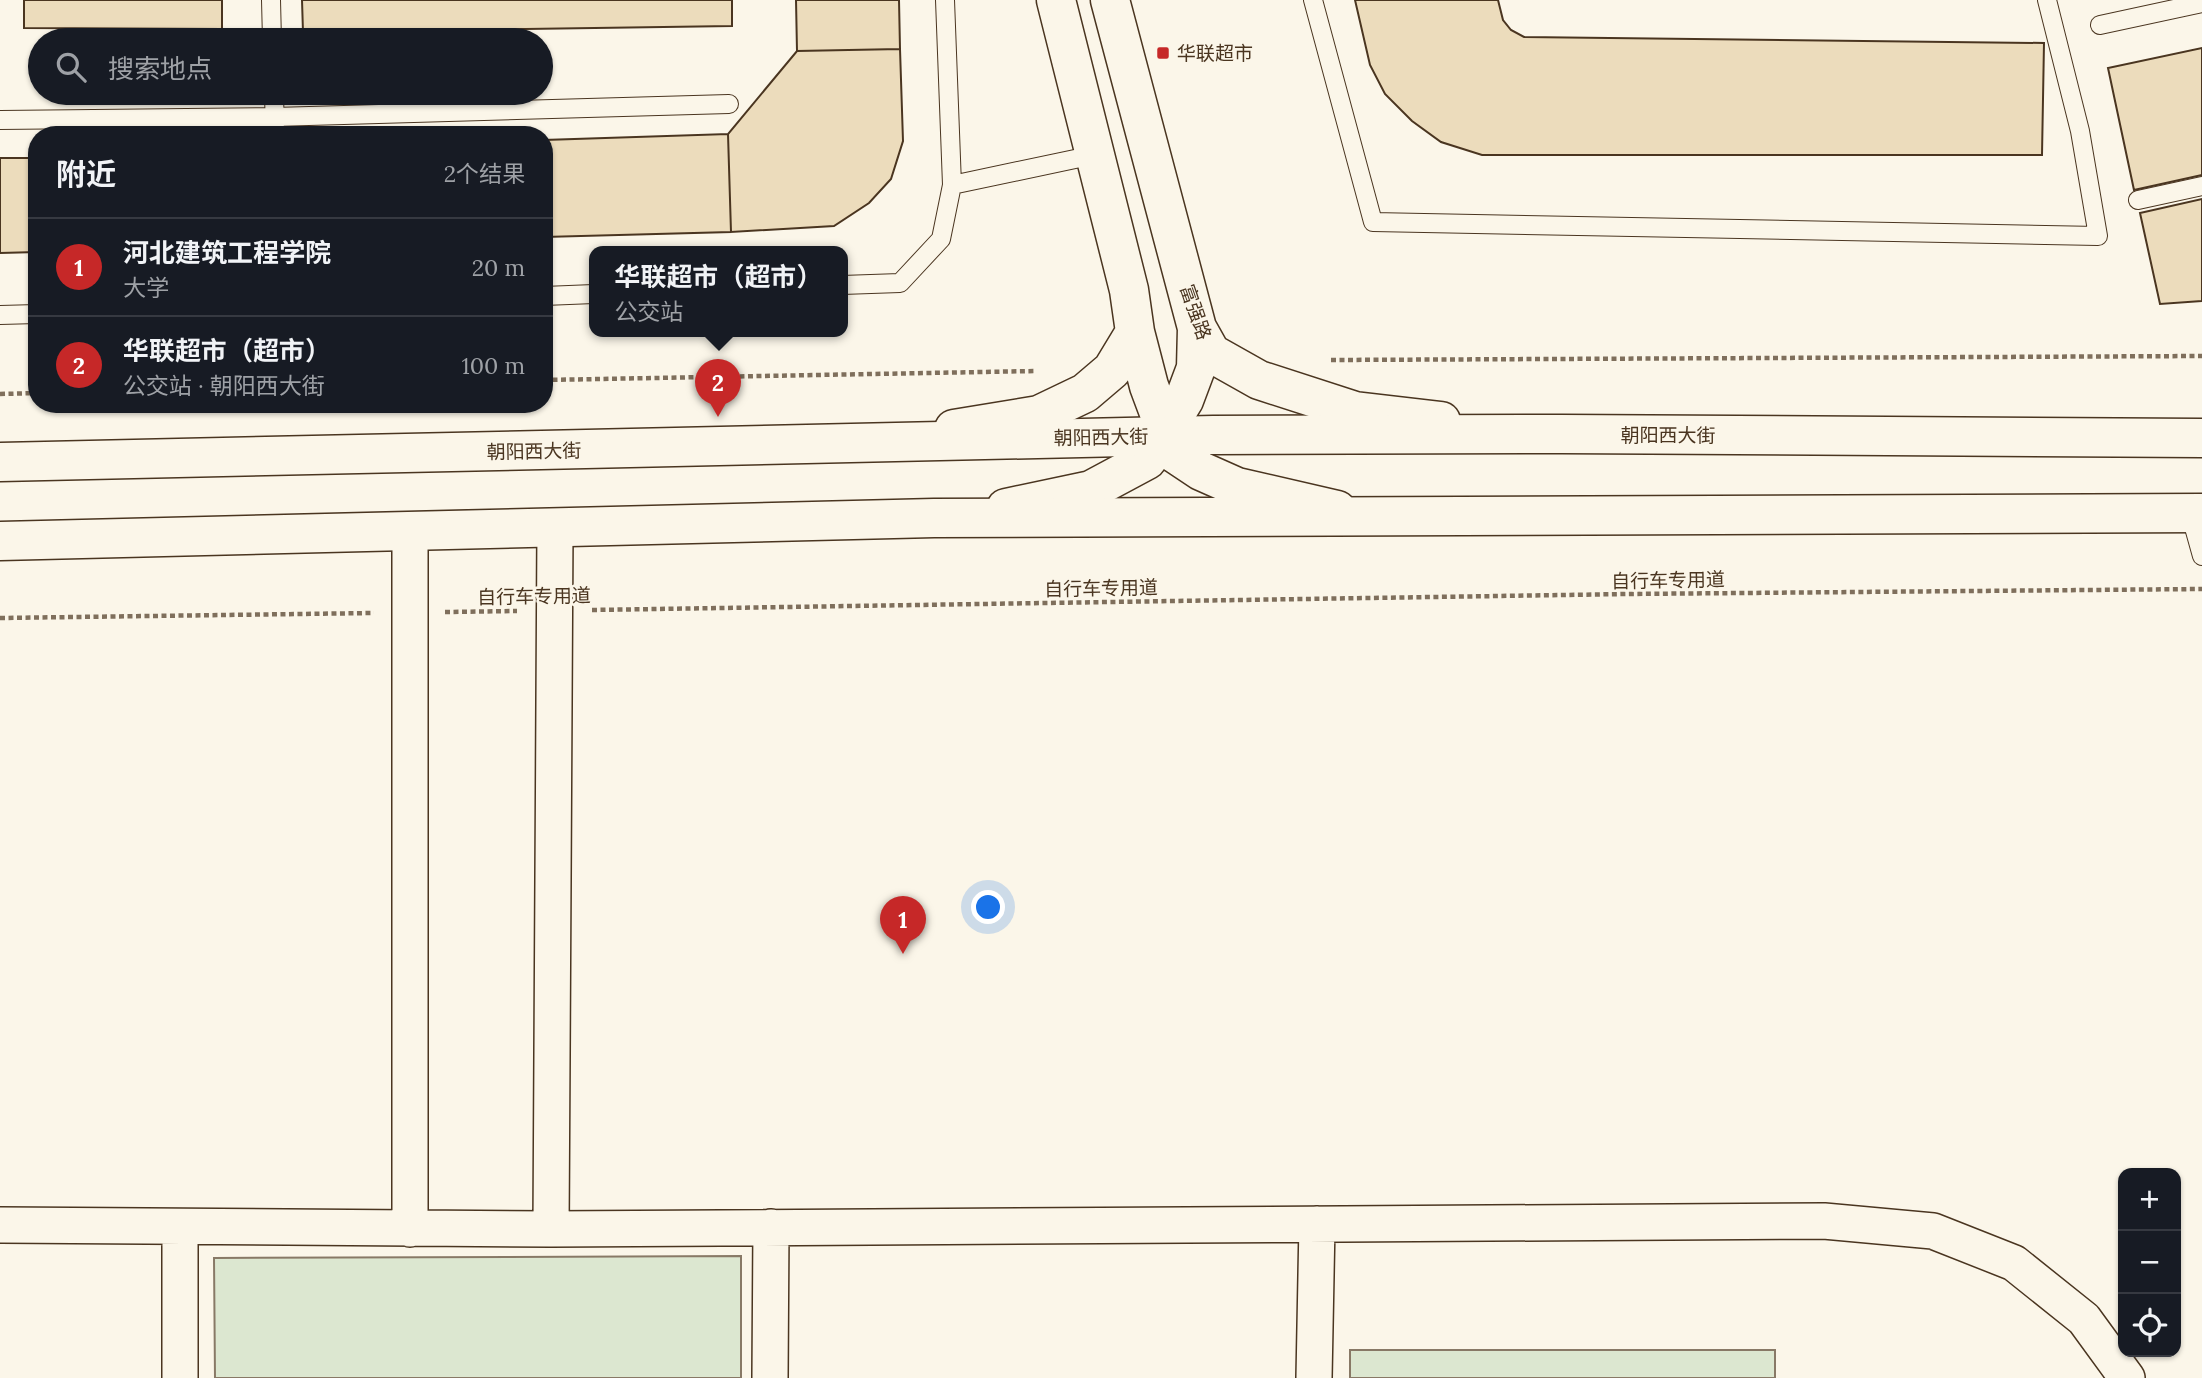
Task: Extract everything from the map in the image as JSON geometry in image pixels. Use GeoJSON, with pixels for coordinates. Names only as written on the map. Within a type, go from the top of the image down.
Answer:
{"type":"FeatureCollection","features":[{"type":"Feature","properties":{"kind":"main road"},"geometry":{"type":"LineString","coordinates":[[1056,0],[1129,290],[1135,332],[1149,386],[1174,453],[1201,471],[1237,487],[1361,516]]}},
{"type":"Feature","properties":{"kind":"main road","name":"富强路"},"geometry":{"type":"LineString","coordinates":[[1110,0],[1197,328],[1211,353],[1259,380],[1355,411],[1562,434]]}},
{"type":"Feature","properties":{"kind":"main road"},"geometry":{"type":"LineString","coordinates":[[934,518],[1024,506],[1091,490],[1147,460],[1184,400],[1196,368],[1197,328]]}},
{"type":"Feature","properties":{"kind":"main road"},"geometry":{"type":"LineString","coordinates":[[825,444],[1039,415],[1085,393],[1112,370],[1135,332]]}},
{"type":"Feature","properties":{"kind":"main road","name":"朝阳西大街"},"geometry":{"type":"LineString","coordinates":[[0,463],[1165,434],[2202,438]]}},
{"type":"Feature","properties":{"kind":"main road"},"geometry":{"type":"LineString","coordinates":[[0,541],[934,518],[2196,513]]}},
{"type":"Feature","properties":{"kind":"street"},"geometry":{"type":"LineString","coordinates":[[551,1229],[555,528]]}},
{"type":"Feature","properties":{"kind":"street"},"geometry":{"type":"LineString","coordinates":[[410,531],[410,1229]]}},
{"type":"Feature","properties":{"kind":"street"},"geometry":{"type":"LineString","coordinates":[[0,1225],[551,1229],[1824,1221],[1933,1231],[2014,1263],[2084,1319],[2127,1378]]}},
{"type":"Feature","properties":{"kind":"street"},"geometry":{"type":"LineString","coordinates":[[1314,1378],[1317,1224]]}},
{"type":"Feature","properties":{"kind":"street"},"geometry":{"type":"LineString","coordinates":[[180,1227],[180,1378]]}},
{"type":"Feature","properties":{"kind":"street"},"geometry":{"type":"LineString","coordinates":[[770,1378],[771,1227]]}},
{"type":"Feature","properties":{"kind":"lane"},"geometry":{"type":"LineString","coordinates":[[271,0],[272,28]]}},
{"type":"Feature","properties":{"kind":"lane"},"geometry":{"type":"LineString","coordinates":[[848,285],[900,283],[941,240],[952,185],[944,0]]}},
{"type":"Feature","properties":{"kind":"lane"},"geometry":{"type":"LineString","coordinates":[[1313,0],[1373,222],[2098,236],[2080,131],[2047,0]]}},
{"type":"Feature","properties":{"kind":"lane"},"geometry":{"type":"LineString","coordinates":[[2100,25],[2202,3]]}},
{"type":"Feature","properties":{"kind":"lane"},"geometry":{"type":"LineString","coordinates":[[0,120],[275,126],[729,103]]}},
{"type":"Feature","properties":{"kind":"lane"},"geometry":{"type":"LineString","coordinates":[[274,105],[275,126]]}},
{"type":"Feature","properties":{"kind":"lane"},"geometry":{"type":"LineString","coordinates":[[952,185],[1094,155]]}},
{"type":"Feature","properties":{"kind":"lane"},"geometry":{"type":"LineString","coordinates":[[2138,200],[2202,186]]}},
{"type":"Feature","properties":{"kind":"lane"},"geometry":{"type":"LineString","coordinates":[[553,296],[589,294]]}},
{"type":"Feature","properties":{"kind":"lane"},"geometry":{"type":"LineString","coordinates":[[0,315],[28,314]]}},
{"type":"Feature","properties":{"kind":"lane"},"geometry":{"type":"LineString","coordinates":[[2196,513],[2202,556]]}},
{"type":"Feature","properties":{"kind":"path"},"geometry":{"type":"LineString","coordinates":[[1330,360],[2202,356]]}},
{"type":"Feature","properties":{"kind":"path"},"geometry":{"type":"LineString","coordinates":[[553,380],[1044,371]]}},
{"type":"Feature","properties":{"kind":"path"},"geometry":{"type":"LineString","coordinates":[[0,394],[28,393]]}},
{"type":"Feature","properties":{"kind":"path","name":"自行车专用道"},"geometry":{"type":"LineString","coordinates":[[0,618],[1586,595],[2202,589]]}},
{"type":"Feature","properties":{"kind":"green space"},"geometry":{"type":"Polygon","coordinates":[[[741,1256],[741,1378],[215,1378],[214,1258],[741,1256]]]}},
{"type":"Feature","properties":{"kind":"green space"},"geometry":{"type":"Polygon","coordinates":[[[1350,1350],[1775,1350],[1775,1378],[1350,1378],[1350,1350]]]}},
{"type":"Feature","properties":{"kind":"building"},"geometry":{"type":"Polygon","coordinates":[[[24,0],[222,0],[222,28],[24,28],[24,0]]]}},
{"type":"Feature","properties":{"kind":"building"},"geometry":{"type":"Polygon","coordinates":[[[302,0],[732,0],[732,26],[303,28],[302,0]]]}},
{"type":"Feature","properties":{"kind":"building"},"geometry":{"type":"Polygon","coordinates":[[[796,0],[899,0],[900,49],[797,51],[796,0]]]}},
{"type":"Feature","properties":{"kind":"building"},"geometry":{"type":"Polygon","coordinates":[[[1355,0],[1498,0],[1503,20],[1511,30],[1524,37],[2044,43],[2042,155],[1482,155],[1441,142],[1412,121],[1385,94],[1370,65],[1355,0]]]}},
{"type":"Feature","properties":{"kind":"building"},"geometry":{"type":"Polygon","coordinates":[[[2202,48],[2202,175],[2134,190],[2108,68],[2202,48]]]}},
{"type":"Feature","properties":{"kind":"building"},"geometry":{"type":"Polygon","coordinates":[[[900,49],[903,141],[891,179],[869,203],[834,226],[731,232],[728,134],[797,51],[900,49]]]}},
{"type":"Feature","properties":{"kind":"building"},"geometry":{"type":"Polygon","coordinates":[[[728,134],[731,232],[553,237],[553,140],[728,134]]]}},
{"type":"Feature","properties":{"kind":"building"},"geometry":{"type":"Polygon","coordinates":[[[0,158],[28,158],[28,252],[0,253],[0,158]]]}},
{"type":"Feature","properties":{"kind":"building"},"geometry":{"type":"Polygon","coordinates":[[[2202,199],[2202,301],[2160,304],[2140,213],[2202,199]]]}},
{"type":"Feature","properties":{"kind":"place","name":"华联超市"},"geometry":{"type":"Point","coordinates":[1163,53]}},
{"type":"Feature","properties":{"kind":"place","name":"华联超市（超市）"},"geometry":{"type":"Point","coordinates":[718,417]}},
{"type":"Feature","properties":{"kind":"place","name":"河北建筑工程学院"},"geometry":{"type":"Point","coordinates":[903,954]}}]}
